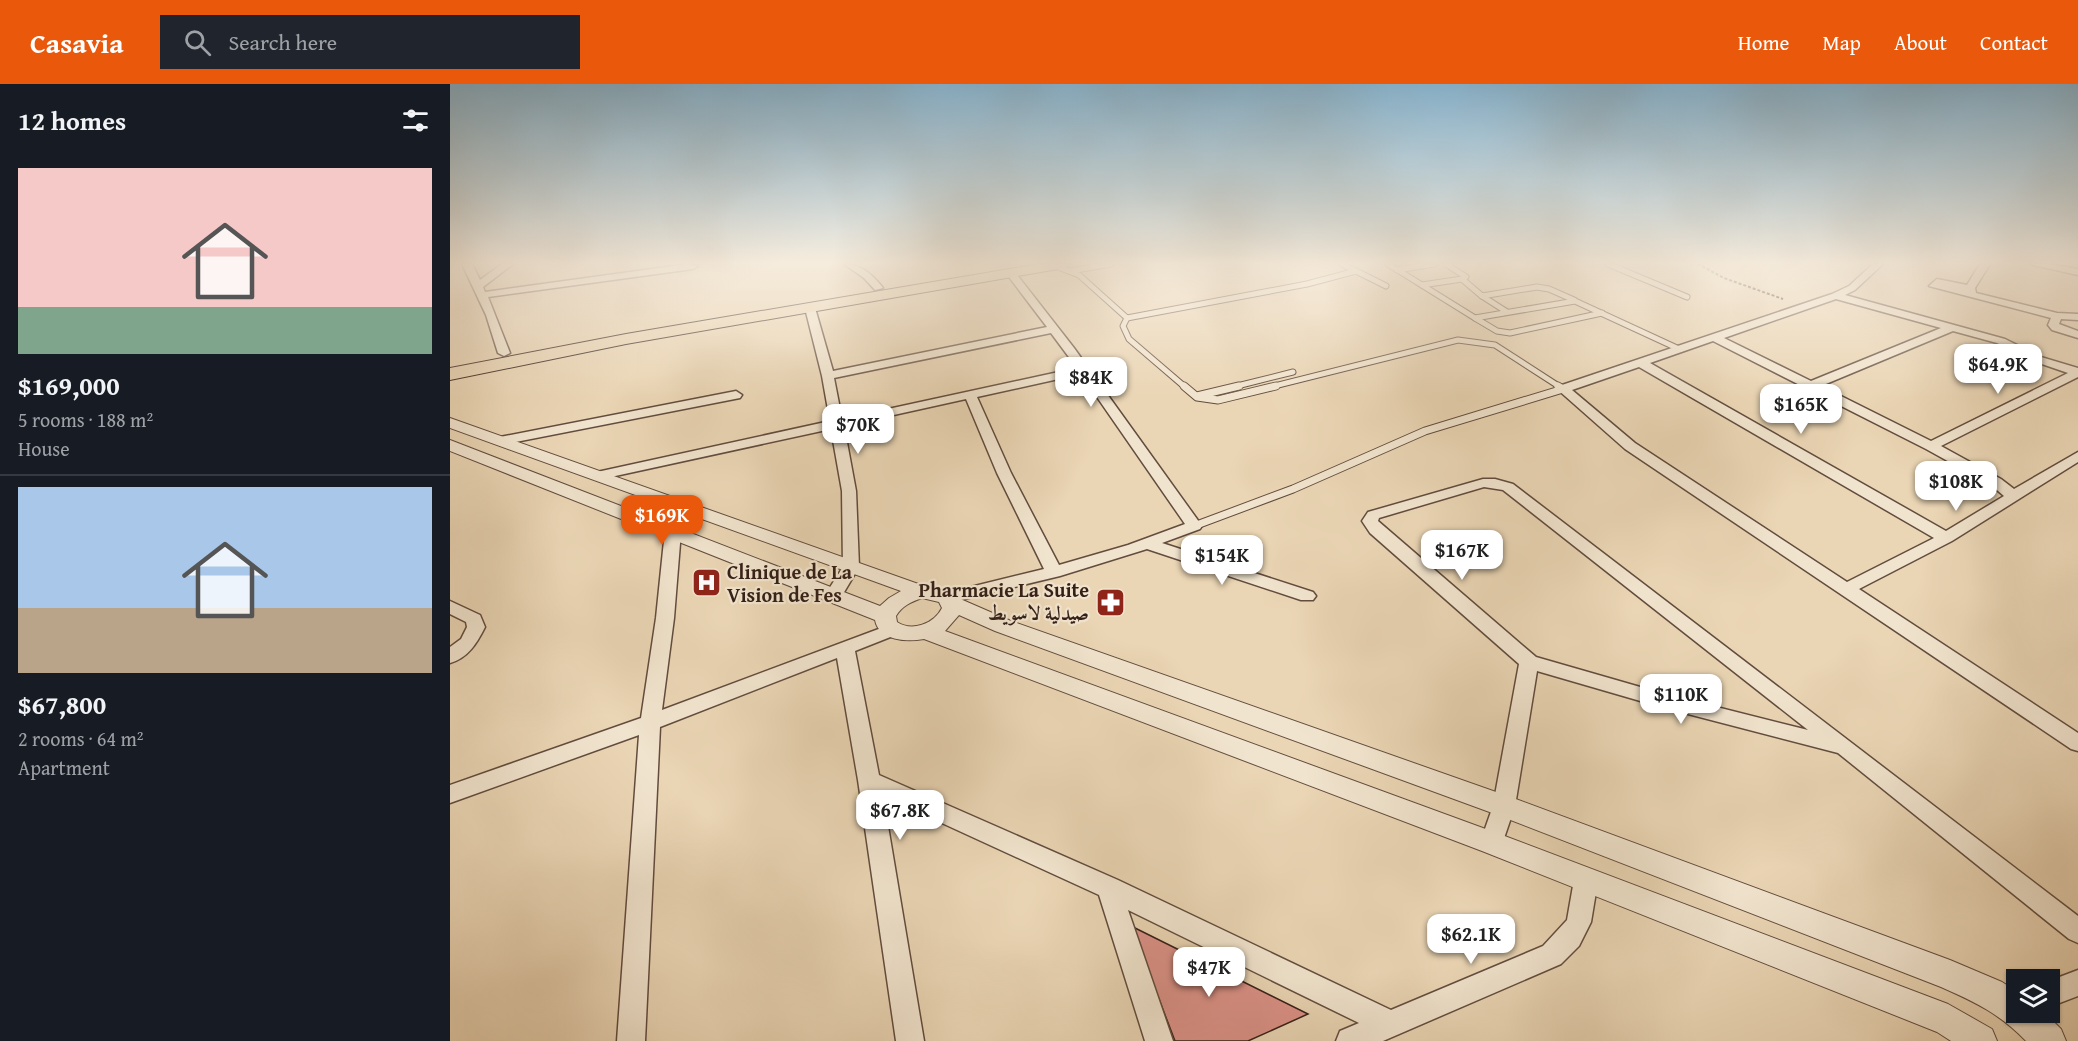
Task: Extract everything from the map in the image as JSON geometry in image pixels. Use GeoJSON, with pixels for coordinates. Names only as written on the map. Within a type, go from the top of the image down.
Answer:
{"type":"FeatureCollection","features":[{"type":"Feature","properties":{"kind":"main road"},"geometry":{"type":"LineString","coordinates":[[450,363],[759,309]]}},
{"type":"Feature","properties":{"kind":"main road"},"geometry":{"type":"LineString","coordinates":[[450,374],[626,339],[806,309]]}},
{"type":"Feature","properties":{"kind":"street"},"geometry":{"type":"LineString","coordinates":[[487,309],[504,353]]}},
{"type":"Feature","properties":{"kind":"street"},"geometry":{"type":"LineString","coordinates":[[810,309],[828,376],[849,491],[851,567],[834,595]]}},
{"type":"Feature","properties":{"kind":"street"},"geometry":{"type":"LineString","coordinates":[[949,601],[1148,544],[1194,526],[1053,329],[1041,309]]}},
{"type":"Feature","properties":{"kind":"street"},"geometry":{"type":"LineString","coordinates":[[1563,389],[1797,309]]}},
{"type":"Feature","properties":{"kind":"street"},"geometry":{"type":"LineString","coordinates":[[1881,309],[2001,341],[2028,356],[2078,372],[1931,446]]}},
{"type":"Feature","properties":{"kind":"street"},"geometry":{"type":"LineString","coordinates":[[2032,309],[2057,316],[2078,317]]}},
{"type":"Feature","properties":{"kind":"street"},"geometry":{"type":"LineString","coordinates":[[2057,316],[2053,325],[2056,328],[2078,335]]}},
{"type":"Feature","properties":{"kind":"street"},"geometry":{"type":"LineString","coordinates":[[1813,385],[1951,328]]}},
{"type":"Feature","properties":{"kind":"street"},"geometry":{"type":"LineString","coordinates":[[828,376],[1053,329]]}},
{"type":"Feature","properties":{"kind":"street"},"geometry":{"type":"LineString","coordinates":[[1713,337],[1931,446],[1996,482],[2013,496]]}},
{"type":"Feature","properties":{"kind":"street"},"geometry":{"type":"LineString","coordinates":[[1639,362],[1946,538]]}},
{"type":"Feature","properties":{"kind":"street"},"geometry":{"type":"LineString","coordinates":[[597,476],[1083,370]]}},
{"type":"Feature","properties":{"kind":"street"},"geometry":{"type":"LineString","coordinates":[[1563,389],[1630,446],[2078,743]]}},
{"type":"Feature","properties":{"kind":"street"},"geometry":{"type":"LineString","coordinates":[[970,394],[1004,473],[1054,572]]}},
{"type":"Feature","properties":{"kind":"street"},"geometry":{"type":"LineString","coordinates":[[500,441],[736,395]]}},
{"type":"Feature","properties":{"kind":"street"},"geometry":{"type":"LineString","coordinates":[[450,423],[922,592],[937,593],[1003,626],[1504,806],[1950,975],[1991,993],[2006,1003]]}},
{"type":"Feature","properties":{"kind":"street"},"geometry":{"type":"LineString","coordinates":[[453,448],[834,595],[906,633],[924,631],[946,619],[952,608],[949,601]]}},
{"type":"Feature","properties":{"kind":"street"},"geometry":{"type":"LineString","coordinates":[[1846,589],[1946,538],[2078,456]]}},
{"type":"Feature","properties":{"kind":"street"},"geometry":{"type":"LineString","coordinates":[[1845,747],[1661,700],[1529,662],[1376,530],[1370,521],[1373,515],[1483,483],[1495,483],[1508,488],[1845,747],[2078,931]]}},
{"type":"Feature","properties":{"kind":"street"},"geometry":{"type":"LineString","coordinates":[[631,1041],[650,723],[665,618],[673,531],[682,506]]}},
{"type":"Feature","properties":{"kind":"street"},"geometry":{"type":"LineString","coordinates":[[1148,544],[1307,596]]}},
{"type":"Feature","properties":{"kind":"street"},"geometry":{"type":"LineString","coordinates":[[450,794],[650,723],[845,649],[888,623],[892,605],[898,600],[922,592]]}},
{"type":"Feature","properties":{"kind":"street"},"geometry":{"type":"LineString","coordinates":[[450,607],[474,619],[476,627],[468,643],[450,657]]}},
{"type":"Feature","properties":{"kind":"street"},"geometry":{"type":"LineString","coordinates":[[924,631],[1492,843],[1947,1030],[1980,1041]]}},
{"type":"Feature","properties":{"kind":"street"},"geometry":{"type":"LineString","coordinates":[[845,649],[869,780],[910,1041]]}},
{"type":"Feature","properties":{"kind":"street"},"geometry":{"type":"LineString","coordinates":[[1492,843],[1504,806],[1529,662]]}},
{"type":"Feature","properties":{"kind":"street"},"geometry":{"type":"LineString","coordinates":[[869,780],[1109,888],[1390,1024]]}},
{"type":"Feature","properties":{"kind":"street"},"geometry":{"type":"LineString","coordinates":[[1350,1041],[1552,955],[1573,937],[1581,918],[1586,880]]}},
{"type":"Feature","properties":{"kind":"street"},"geometry":{"type":"LineString","coordinates":[[1109,888],[1159,1041]]}},
{"type":"Feature","properties":{"kind":"street"},"geometry":{"type":"LineString","coordinates":[[2060,990],[2078,983]]}},
{"type":"Feature","properties":{"kind":"street"},"geometry":{"type":"LineString","coordinates":[[2030,1023],[2049,1041]]}},
{"type":"Feature","properties":{"kind":"lane"},"geometry":{"type":"LineString","coordinates":[[1117,309],[1127,318]]}},
{"type":"Feature","properties":{"kind":"lane"},"geometry":{"type":"LineString","coordinates":[[1127,318],[1176,309]]}},
{"type":"Feature","properties":{"kind":"lane"},"geometry":{"type":"LineString","coordinates":[[1460,309],[1497,331],[1510,333],[1602,313]]}},
{"type":"Feature","properties":{"kind":"lane"},"geometry":{"type":"LineString","coordinates":[[1503,309],[1508,312]]}},
{"type":"Feature","properties":{"kind":"lane"},"geometry":{"type":"LineString","coordinates":[[1475,318],[1527,309]]}},
{"type":"Feature","properties":{"kind":"lane"},"geometry":{"type":"LineString","coordinates":[[1593,309],[1679,349]]}},
{"type":"Feature","properties":{"kind":"lane"},"geometry":{"type":"LineString","coordinates":[[1127,318],[1123,326],[1129,339],[1197,397],[1218,400],[1458,340],[1495,345],[1563,389]]}},
{"type":"Feature","properties":{"kind":"lane"},"geometry":{"type":"LineString","coordinates":[[1197,397],[1293,372]]}},
{"type":"Feature","properties":{"kind":"lane"},"geometry":{"type":"LineString","coordinates":[[1194,526],[1293,489],[1425,431],[1563,389]]}},
{"type":"Feature","properties":{"kind":"building"},"geometry":{"type":"Polygon","coordinates":[[[1131,926],[1308,1014],[1248,1041],[1175,1041],[1131,926]]]}},
{"type":"Feature","properties":{"kind":"place","name":"Clinique de La Vision de Fes"},"geometry":{"type":"Point","coordinates":[706,583]}},
{"type":"Feature","properties":{"kind":"place","name":"Pharmacie La Suite صيدلية لاسويط"},"geometry":{"type":"Point","coordinates":[1110,602]}}]}
